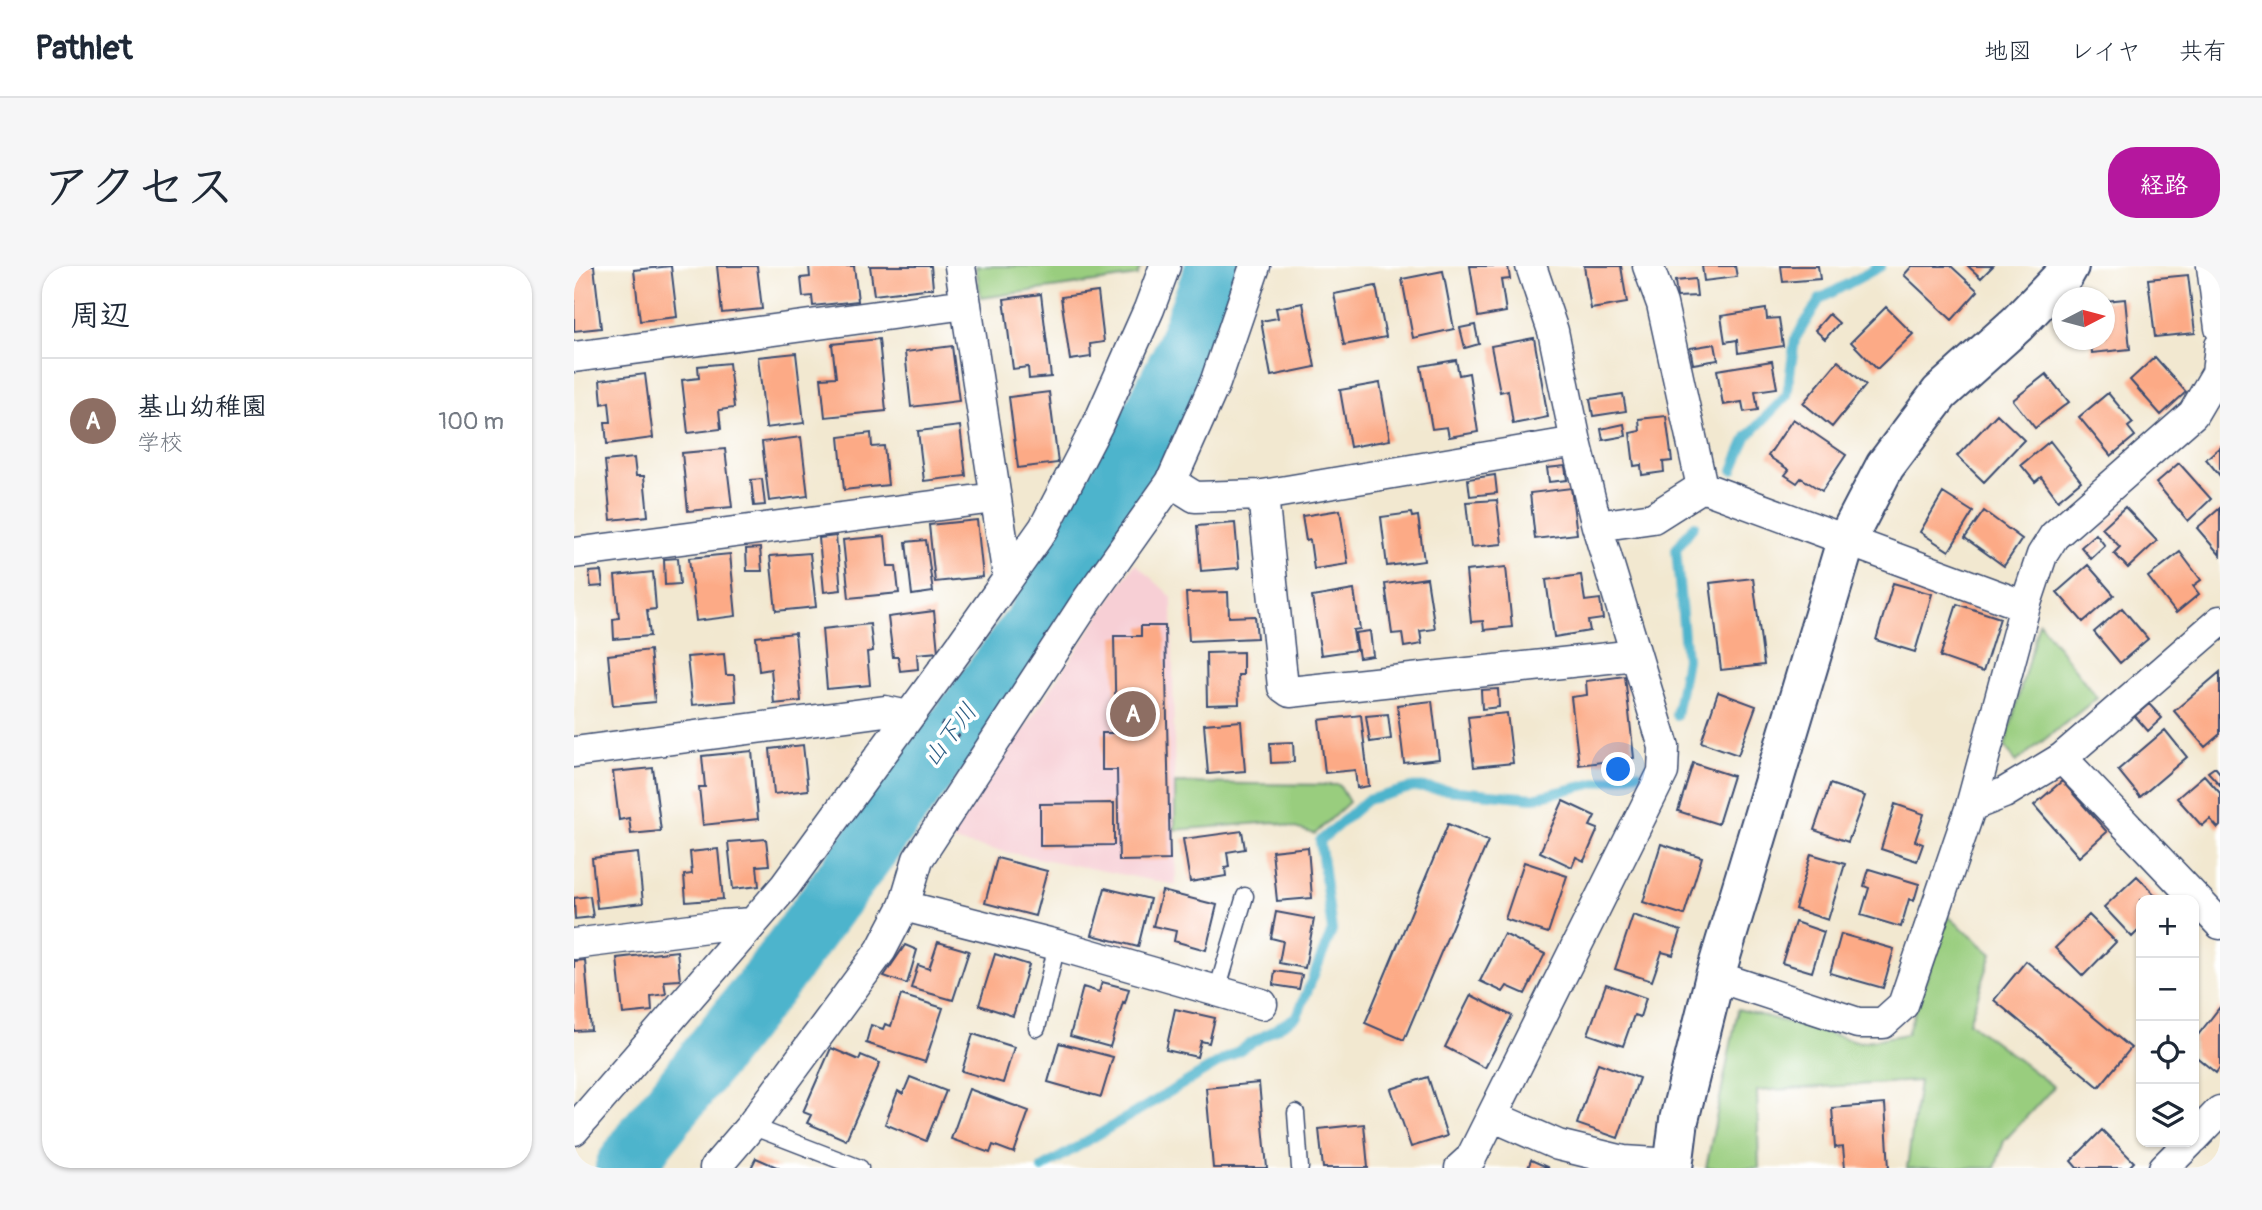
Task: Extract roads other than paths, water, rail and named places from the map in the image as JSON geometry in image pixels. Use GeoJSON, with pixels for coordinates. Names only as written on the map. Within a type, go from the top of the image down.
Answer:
{"type":"FeatureCollection","features":[{"type":"Feature","properties":{"kind":"street"},"geometry":{"type":"LineString","coordinates":[[960,266],[1008,577]]}},
{"type":"Feature","properties":{"kind":"street"},"geometry":{"type":"LineString","coordinates":[[574,1130],[785,886],[1044,528],[1098,424],[1165,266]]}},
{"type":"Feature","properties":{"kind":"street"},"geometry":{"type":"LineString","coordinates":[[715,1168],[751,1126],[881,950],[904,906],[918,859],[1088,599],[1171,482],[1215,383],[1255,266]]}},
{"type":"Feature","properties":{"kind":"street"},"geometry":{"type":"LineString","coordinates":[[1461,1168],[1471,1158],[1663,772],[1664,747],[1597,526],[1553,331],[1531,266]]}},
{"type":"Feature","properties":{"kind":"street"},"geometry":{"type":"LineString","coordinates":[[1648,266],[1662,304],[1702,487]]}},
{"type":"Feature","properties":{"kind":"street"},"geometry":{"type":"LineString","coordinates":[[1492,1116],[1558,1144],[1624,1161],[1673,1166],[1679,1120],[1715,976],[1846,541],[1885,466],[1940,393],[2017,324],[2064,275],[2068,266]]}},
{"type":"Feature","properties":{"kind":"street"},"geometry":{"type":"LineString","coordinates":[[2215,266],[2220,328]]}},
{"type":"Feature","properties":{"kind":"street"},"geometry":{"type":"LineString","coordinates":[[574,357],[966,304]]}},
{"type":"Feature","properties":{"kind":"street"},"geometry":{"type":"LineString","coordinates":[[1715,976],[1858,1023],[1883,1023],[1903,1005],[1970,806],[2025,606],[2042,555],[2054,536],[2193,414],[2217,373],[2220,346]]}},
{"type":"Feature","properties":{"kind":"street"},"geometry":{"type":"LineString","coordinates":[[1171,482],[1195,497],[1263,495],[1576,442]]}},
{"type":"Feature","properties":{"kind":"street"},"geometry":{"type":"LineString","coordinates":[[1597,526],[1653,518],[1702,487]]}},
{"type":"Feature","properties":{"kind":"street"},"geometry":{"type":"LineString","coordinates":[[1702,487],[2025,606]]}},
{"type":"Feature","properties":{"kind":"street"},"geometry":{"type":"LineString","coordinates":[[1263,495],[1283,687],[1290,692],[1636,655]]}},
{"type":"Feature","properties":{"kind":"street"},"geometry":{"type":"LineString","coordinates":[[574,553],[994,498]]}},
{"type":"Feature","properties":{"kind":"street"},"geometry":{"type":"LineString","coordinates":[[1970,806],[2004,793],[2062,758],[2220,621]]}},
{"type":"Feature","properties":{"kind":"street"},"geometry":{"type":"LineString","coordinates":[[574,752],[884,711],[908,716]]}},
{"type":"Feature","properties":{"kind":"street"},"geometry":{"type":"LineString","coordinates":[[2062,758],[2220,924]]}},
{"type":"Feature","properties":{"kind":"street"},"geometry":{"type":"LineString","coordinates":[[904,906],[1057,945],[1262,1004]]}},
{"type":"Feature","properties":{"kind":"street"},"geometry":{"type":"LineString","coordinates":[[574,944],[753,923]]}},
{"type":"Feature","properties":{"kind":"street"},"geometry":{"type":"LineString","coordinates":[[2199,1133],[2220,1111]]}},
{"type":"Feature","properties":{"kind":"street"},"geometry":{"type":"LineString","coordinates":[[2164,1168],[2185,1147]]}},
{"type":"Feature","properties":{"kind":"lane"},"geometry":{"type":"LineString","coordinates":[[1217,991],[1245,896]]}},
{"type":"Feature","properties":{"kind":"lane"},"geometry":{"type":"LineString","coordinates":[[1037,1028],[1057,945]]}},
{"type":"Feature","properties":{"kind":"lane"},"geometry":{"type":"LineString","coordinates":[[1296,1113],[1300,1168]]}},
{"type":"Feature","properties":{"kind":"lane"},"geometry":{"type":"LineString","coordinates":[[751,1126],[860,1168]]}},
{"type":"Feature","properties":{"kind":"waterway","name":"山下川"},"geometry":{"type":"LineString","coordinates":[[625,1168],[773,977],[1033,625],[1118,484],[1181,359],[1216,266]]}},
{"type":"Feature","properties":{"kind":"waterway"},"geometry":{"type":"LineString","coordinates":[[1733,470],[1747,437],[1787,395],[1795,339],[1820,299],[1881,266]]}},
{"type":"Feature","properties":{"kind":"waterway"},"geometry":{"type":"LineString","coordinates":[[1676,715],[1686,659],[1676,549],[1694,525]]}},
{"type":"Feature","properties":{"kind":"waterway"},"geometry":{"type":"LineString","coordinates":[[1042,1168],[1297,1016],[1332,931],[1320,841],[1367,800],[1414,787],[1533,798],[1637,773]]}},
{"type":"Feature","properties":{"kind":"place","name":"基山幼稚園"},"geometry":{"type":"Point","coordinates":[1133,714]}}]}
